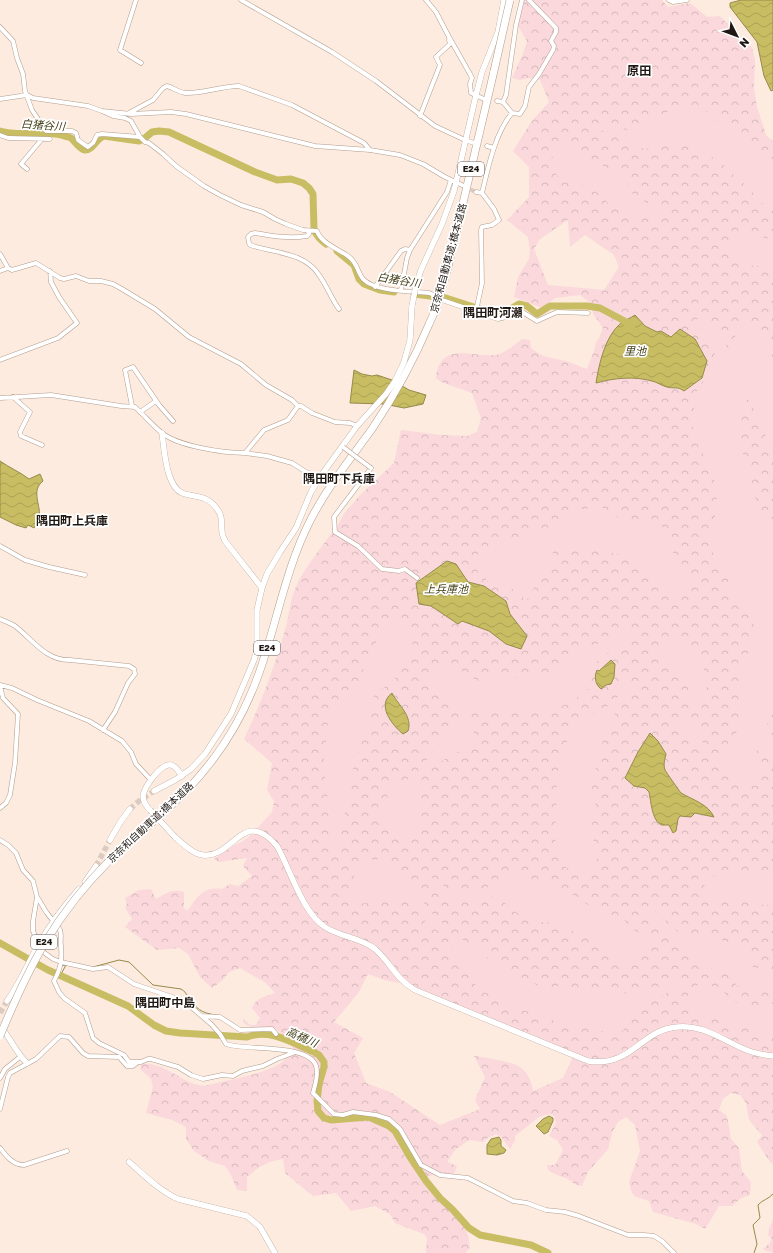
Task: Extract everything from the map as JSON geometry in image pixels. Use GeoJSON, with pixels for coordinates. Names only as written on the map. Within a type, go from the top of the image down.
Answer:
{"type":"FeatureCollection","features":[{"type":"Feature","properties":{"kind":"highway","name":"京奈和自動車道;橋本道路"},"geometry":{"type":"LineString","coordinates":[[0,1036],[23,982],[52,930],[78,894],[109,860],[170,806],[193,783],[214,757],[234,727],[258,677],[288,572],[304,533],[330,487],[385,409],[403,380],[417,354],[430,322],[448,267],[510,0]]}},
{"type":"Feature","properties":{"kind":"street"},"geometry":{"type":"LineString","coordinates":[[136,0],[120,50],[141,63]]}},
{"type":"Feature","properties":{"kind":"street"},"geometry":{"type":"LineString","coordinates":[[241,0],[332,52],[376,81],[435,126],[474,143]]}},
{"type":"Feature","properties":{"kind":"street"},"geometry":{"type":"LineString","coordinates":[[426,0],[436,12],[472,78],[470,84],[471,93],[484,98]]}},
{"type":"Feature","properties":{"kind":"street"},"geometry":{"type":"LineString","coordinates":[[154,790],[182,776],[192,769],[205,754],[231,714],[252,669],[256,650],[257,610],[262,588],[272,564],[296,528],[311,492],[320,477],[357,426],[386,394],[404,362],[410,340],[412,306],[416,285],[421,270],[442,224],[482,72],[494,46],[501,20],[504,0]]}},
{"type":"Feature","properties":{"kind":"street"},"geometry":{"type":"LineString","coordinates":[[503,102],[506,95],[516,25],[522,0]]}},
{"type":"Feature","properties":{"kind":"street"},"geometry":{"type":"LineString","coordinates":[[497,100],[503,102],[512,113],[520,114],[523,110],[528,87],[539,74],[553,50],[554,46],[551,41],[556,32],[556,28],[529,0]]}},
{"type":"Feature","properties":{"kind":"street"},"geometry":{"type":"LineString","coordinates":[[669,0],[673,2],[687,0]]}},
{"type":"Feature","properties":{"kind":"street"},"geometry":{"type":"LineString","coordinates":[[501,20],[516,25]]}},
{"type":"Feature","properties":{"kind":"street"},"geometry":{"type":"LineString","coordinates":[[0,27],[13,41],[32,110],[50,138],[8,138],[0,135]]}},
{"type":"Feature","properties":{"kind":"street"},"geometry":{"type":"LineString","coordinates":[[420,116],[440,65],[436,57],[450,44],[449,37]]}},
{"type":"Feature","properties":{"kind":"street"},"geometry":{"type":"LineString","coordinates":[[127,114],[153,100],[163,88],[167,86],[178,91],[192,93],[229,86],[239,86],[292,105],[364,143],[370,150]]}},
{"type":"Feature","properties":{"kind":"street"},"geometry":{"type":"LineString","coordinates":[[0,99],[27,95],[33,98],[88,106],[113,116],[125,118],[131,121],[142,139],[164,154],[176,166],[204,186],[241,205],[263,212],[286,224],[317,231],[323,240],[350,257],[356,264],[362,278],[375,287],[429,293],[442,301],[498,319],[524,313],[537,321],[557,312],[588,313]]}},
{"type":"Feature","properties":{"kind":"street"},"geometry":{"type":"LineString","coordinates":[[102,111],[127,114],[171,112],[228,124],[315,146],[370,150],[400,155],[423,164],[464,186]]}},
{"type":"Feature","properties":{"kind":"street"},"geometry":{"type":"LineString","coordinates":[[482,193],[494,148],[507,118],[512,113]]}},
{"type":"Feature","properties":{"kind":"street"},"geometry":{"type":"LineString","coordinates":[[48,134],[72,131],[76,133],[78,140],[88,147],[97,135],[102,134],[142,139]]}},
{"type":"Feature","properties":{"kind":"street"},"geometry":{"type":"LineString","coordinates":[[27,169],[21,164],[42,139]]}},
{"type":"Feature","properties":{"kind":"street"},"geometry":{"type":"LineString","coordinates":[[487,146],[494,148]]}},
{"type":"Feature","properties":{"kind":"street"},"geometry":{"type":"LineString","coordinates":[[401,290],[410,250],[454,181]]}},
{"type":"Feature","properties":{"kind":"street"},"geometry":{"type":"LineString","coordinates":[[476,192],[482,193],[494,209],[498,220],[492,225],[482,227],[481,230],[482,283],[476,311]]}},
{"type":"Feature","properties":{"kind":"street"},"geometry":{"type":"LineString","coordinates":[[312,231],[307,236],[301,237],[281,237],[255,233],[251,234],[248,237],[248,240],[250,245],[296,257],[309,263],[319,274],[339,309]]}},
{"type":"Feature","properties":{"kind":"street"},"geometry":{"type":"LineString","coordinates":[[375,287],[401,251],[405,249],[410,250]]}},
{"type":"Feature","properties":{"kind":"street"},"geometry":{"type":"LineString","coordinates":[[0,254],[8,268]]}},
{"type":"Feature","properties":{"kind":"street"},"geometry":{"type":"LineString","coordinates":[[0,271],[8,268],[12,270],[36,263],[60,278],[64,279],[76,276],[89,281],[107,282],[122,289],[155,309],[188,337],[241,364],[266,385],[292,400],[298,406],[335,422],[350,423],[357,426]]}},
{"type":"Feature","properties":{"kind":"street"},"geometry":{"type":"LineString","coordinates":[[0,360],[58,338],[77,323],[59,297],[51,282],[50,271]]}},
{"type":"Feature","properties":{"kind":"street"},"geometry":{"type":"LineString","coordinates":[[132,406],[125,370],[133,367],[156,401],[174,421]]}},
{"type":"Feature","properties":{"kind":"street"},"geometry":{"type":"LineString","coordinates":[[0,398],[52,395],[121,406],[132,406],[135,407],[162,433],[184,444],[234,453],[267,456],[292,463],[306,472],[320,477]]}},
{"type":"Feature","properties":{"kind":"street"},"geometry":{"type":"LineString","coordinates":[[12,397],[30,412],[20,432],[21,436],[42,445]]}},
{"type":"Feature","properties":{"kind":"street"},"geometry":{"type":"LineString","coordinates":[[140,412],[156,401]]}},
{"type":"Feature","properties":{"kind":"street"},"geometry":{"type":"LineString","coordinates":[[245,453],[264,430],[288,420],[298,406]]}},
{"type":"Feature","properties":{"kind":"street"},"geometry":{"type":"LineString","coordinates":[[162,433],[164,451],[173,486],[181,492],[200,496],[216,507],[222,520],[222,533],[225,541],[262,588]]}},
{"type":"Feature","properties":{"kind":"street"},"geometry":{"type":"LineString","coordinates":[[342,447],[371,468],[334,517],[335,532],[358,546],[382,569],[399,571],[405,569],[417,578]]}},
{"type":"Feature","properties":{"kind":"street"},"geometry":{"type":"LineString","coordinates":[[0,546],[25,560],[85,575]]}},
{"type":"Feature","properties":{"kind":"street"},"geometry":{"type":"LineString","coordinates":[[0,619],[14,625],[42,651],[61,660],[129,666],[134,669],[135,674],[128,683],[115,712],[103,730]]}},
{"type":"Feature","properties":{"kind":"street"},"geometry":{"type":"LineString","coordinates":[[0,686],[20,692],[89,721],[122,741],[131,752],[136,764],[151,780]]}},
{"type":"Feature","properties":{"kind":"street"},"geometry":{"type":"LineString","coordinates":[[0,686],[3,698],[18,714],[15,763],[10,795],[6,803],[0,808]]}},
{"type":"Feature","properties":{"kind":"street"},"geometry":{"type":"LineString","coordinates":[[182,776],[176,767],[171,765],[166,766],[161,769],[151,780],[143,796],[144,801],[150,810],[175,837],[197,853],[210,856],[218,852],[243,833],[261,833],[270,838],[277,846],[311,915],[326,928],[359,940],[374,948],[382,955],[400,979],[416,990],[588,1061],[605,1062],[617,1059],[662,1030],[679,1026],[699,1028],[750,1051],[773,1056]]}},
{"type":"Feature","properties":{"kind":"street"},"geometry":{"type":"LineString","coordinates":[[110,840],[130,809]]}},
{"type":"Feature","properties":{"kind":"street"},"geometry":{"type":"LineString","coordinates":[[0,840],[16,853],[23,870],[33,881],[37,897],[46,912],[60,928],[62,934],[62,959],[60,962],[60,971],[54,981],[59,992],[64,998],[85,1013],[93,1038],[99,1044],[124,1055],[129,1062],[140,1062],[151,1059],[178,1067],[195,1077],[204,1079],[222,1075],[234,1076],[242,1071],[263,1066],[293,1052]]}},
{"type":"Feature","properties":{"kind":"street"},"geometry":{"type":"LineString","coordinates":[[7,1001],[16,988],[39,944],[70,900],[91,875],[96,866]]}},
{"type":"Feature","properties":{"kind":"street"},"geometry":{"type":"LineString","coordinates":[[37,897],[33,930],[42,951],[53,960],[93,969],[108,967],[134,984],[184,1001],[220,1034],[226,1044],[238,1047],[281,1049],[307,1056],[313,1060],[317,1071],[313,1093],[334,1114],[343,1115],[353,1112],[376,1115],[389,1119],[400,1129],[421,1165],[431,1171],[440,1175],[468,1178],[513,1201],[527,1203],[546,1210],[566,1212],[628,1236],[654,1236],[662,1241],[674,1253]]}},
{"type":"Feature","properties":{"kind":"street"},"geometry":{"type":"LineString","coordinates":[[202,1016],[213,1015],[220,1017],[240,1030],[272,1030],[276,1034]]}},
{"type":"Feature","properties":{"kind":"street"},"geometry":{"type":"LineString","coordinates":[[0,1026],[12,1042],[20,1057],[27,1063]]}},
{"type":"Feature","properties":{"kind":"street"},"geometry":{"type":"LineString","coordinates":[[0,1109],[10,1073],[36,1059],[60,1036],[69,1037],[83,1053],[88,1056],[119,1058],[127,1066],[133,1066],[138,1062]]}},
{"type":"Feature","properties":{"kind":"street"},"geometry":{"type":"LineString","coordinates":[[1,1076],[5,1069],[20,1057]]}},
{"type":"Feature","properties":{"kind":"street"},"geometry":{"type":"LineString","coordinates":[[0,1148],[7,1157],[19,1165],[24,1165],[67,1151]]}},
{"type":"Feature","properties":{"kind":"street"},"geometry":{"type":"LineString","coordinates":[[129,1162],[163,1191],[178,1199],[247,1216],[257,1223],[275,1253]]}},
{"type":"Feature","properties":{"kind":"green space"},"geometry":{"type":"Polygon","coordinates":[[[523,0],[662,0],[668,7],[690,3],[707,17],[720,16],[752,48],[755,60],[754,88],[757,107],[766,135],[773,141],[773,165],[770,158],[751,150],[705,110],[699,114],[688,108],[681,111],[677,110],[667,112],[628,130],[604,126],[587,126],[592,130],[610,132],[622,145],[658,149],[665,146],[672,146],[682,143],[692,145],[723,164],[750,189],[762,203],[773,208],[773,237],[765,238],[749,230],[742,230],[733,237],[731,247],[734,253],[745,264],[763,267],[773,273],[773,360],[771,350],[764,340],[761,331],[755,328],[750,322],[743,323],[735,333],[735,348],[729,350],[704,314],[700,315],[696,321],[716,349],[707,375],[692,397],[695,402],[691,420],[694,433],[716,484],[717,492],[714,522],[708,544],[721,566],[732,576],[726,584],[730,596],[739,603],[747,606],[756,631],[745,661],[738,669],[737,673],[741,688],[740,726],[721,753],[717,765],[728,778],[743,785],[749,786],[755,786],[760,781],[757,749],[760,747],[767,751],[773,766],[773,875],[761,872],[754,868],[742,872],[731,870],[722,875],[707,877],[704,884],[709,896],[716,902],[734,897],[744,898],[752,904],[768,905],[773,909],[773,972],[753,967],[745,954],[727,942],[705,936],[698,943],[682,935],[667,923],[661,914],[654,911],[649,911],[664,930],[693,958],[708,967],[727,974],[734,979],[736,985],[741,988],[756,991],[765,989],[773,990],[773,1004],[761,1004],[757,1006],[740,1004],[711,985],[706,987],[695,985],[688,996],[695,1012],[712,1016],[721,1014],[732,1024],[744,1025],[773,1036],[773,1164],[770,1162],[757,1142],[762,1135],[749,1120],[746,1103],[740,1095],[731,1093],[723,1099],[719,1110],[727,1116],[731,1139],[739,1148],[742,1171],[751,1182],[750,1195],[741,1198],[732,1206],[719,1206],[705,1229],[696,1224],[653,1212],[649,1201],[634,1196],[629,1182],[640,1151],[635,1125],[626,1117],[618,1122],[612,1133],[608,1149],[588,1172],[582,1186],[576,1185],[568,1179],[548,1170],[547,1165],[555,1165],[563,1150],[557,1140],[549,1136],[556,1123],[554,1116],[549,1114],[539,1117],[515,1136],[515,1140],[510,1149],[506,1142],[496,1134],[483,1142],[469,1140],[455,1150],[447,1162],[457,1166],[454,1174],[440,1173],[426,1177],[441,1196],[461,1216],[468,1236],[470,1248],[465,1253],[426,1253],[427,1238],[424,1234],[395,1223],[390,1214],[375,1206],[351,1211],[336,1193],[313,1196],[285,1173],[283,1159],[273,1161],[255,1170],[247,1177],[247,1191],[237,1190],[230,1173],[225,1166],[209,1161],[194,1151],[186,1139],[186,1127],[172,1120],[146,1113],[153,1087],[151,1079],[140,1069],[142,1064],[159,1066],[188,1081],[204,1086],[245,1077],[266,1070],[282,1062],[293,1048],[283,1035],[276,1029],[272,1027],[252,1027],[243,1022],[243,1018],[250,1025],[256,1025],[260,1018],[252,1008],[254,1004],[261,998],[275,993],[266,983],[240,968],[229,972],[223,980],[212,988],[200,977],[188,954],[179,948],[157,950],[125,927],[132,919],[125,908],[127,904],[125,898],[139,890],[151,889],[156,899],[169,892],[180,891],[184,892],[184,908],[187,911],[197,898],[205,891],[210,889],[222,889],[230,884],[238,886],[252,876],[243,866],[247,858],[219,862],[214,859],[251,835],[272,812],[274,801],[267,790],[272,763],[244,739],[272,672],[281,644],[294,592],[303,574],[343,515],[359,496],[394,463],[401,430],[441,435],[467,436],[477,432],[481,418],[472,393],[441,382],[436,378],[439,366],[444,359],[450,355],[458,353],[487,355],[500,354],[507,351],[522,339],[530,340],[531,348],[541,355],[564,360],[587,369],[603,328],[594,315],[589,302],[580,295],[555,298],[542,308],[514,297],[518,277],[529,259],[530,252],[528,237],[507,220],[529,197],[529,167],[513,151],[531,122],[549,102],[540,80],[529,78],[520,80],[512,78],[527,41],[518,26],[523,0]],[[568,143],[560,147],[553,155],[551,167],[562,182],[584,186],[597,192],[612,209],[622,209],[635,214],[660,217],[662,214],[658,209],[635,196],[630,191],[627,182],[619,175],[606,167],[587,160],[580,151],[568,143]],[[568,220],[540,239],[534,249],[548,285],[604,290],[619,267],[614,255],[585,235],[570,247],[568,220]],[[635,316],[621,324],[606,345],[596,383],[616,379],[632,378],[652,381],[668,388],[678,387],[671,337],[661,331],[657,332],[645,326],[635,316]],[[597,507],[568,511],[547,528],[537,532],[499,541],[498,548],[494,552],[480,552],[474,559],[478,573],[487,572],[486,580],[490,583],[501,585],[522,594],[525,603],[535,586],[550,570],[554,547],[568,549],[581,546],[621,555],[630,559],[642,568],[647,578],[659,588],[672,593],[673,597],[679,598],[689,579],[683,565],[672,550],[672,538],[670,534],[653,520],[640,525],[630,525],[606,510],[597,507]],[[448,561],[416,583],[419,604],[431,606],[458,624],[462,621],[489,631],[506,644],[521,649],[527,636],[510,614],[506,601],[484,586],[468,582],[457,564],[448,561]],[[394,623],[381,630],[371,656],[357,684],[338,704],[328,722],[324,769],[328,794],[324,806],[331,822],[328,850],[335,856],[341,847],[342,836],[340,834],[346,807],[349,801],[353,769],[370,720],[368,713],[370,706],[374,696],[398,676],[412,645],[414,637],[413,631],[394,623]],[[629,629],[579,653],[551,675],[533,676],[523,679],[510,677],[507,679],[489,677],[479,681],[450,663],[443,661],[432,669],[429,680],[457,709],[474,708],[475,712],[480,714],[491,714],[505,709],[551,710],[571,702],[588,689],[592,684],[589,671],[593,665],[615,647],[623,647],[637,640],[629,629]],[[669,640],[655,650],[671,668],[684,678],[688,687],[688,694],[700,708],[705,699],[708,678],[696,653],[689,648],[688,645],[681,640],[677,642],[669,640]],[[611,660],[599,671],[601,689],[606,685],[611,660]],[[627,675],[617,698],[603,710],[580,718],[559,761],[556,795],[557,814],[554,832],[558,854],[564,866],[575,873],[589,870],[599,855],[598,847],[592,838],[591,830],[597,795],[591,789],[594,784],[597,759],[614,715],[633,693],[630,675],[627,675]],[[392,694],[385,706],[389,718],[396,727],[405,712],[392,694]],[[686,714],[681,716],[681,734],[690,739],[701,749],[704,747],[697,724],[686,714]],[[459,717],[442,736],[424,764],[416,773],[401,784],[393,778],[387,781],[383,790],[388,797],[380,820],[393,832],[401,834],[415,834],[423,829],[418,813],[423,775],[430,767],[452,754],[472,745],[475,724],[459,717]],[[664,763],[645,788],[649,792],[652,811],[659,823],[662,825],[669,825],[676,831],[680,816],[691,817],[695,813],[713,817],[711,810],[687,795],[680,793],[665,769],[664,763]],[[378,859],[366,860],[356,866],[350,897],[355,901],[369,903],[399,896],[406,896],[416,901],[423,910],[423,918],[429,925],[439,932],[445,925],[435,917],[426,906],[412,882],[396,870],[396,864],[378,859]],[[506,874],[485,888],[470,892],[455,893],[446,888],[436,879],[430,878],[431,882],[438,889],[456,900],[460,901],[484,896],[492,896],[503,901],[518,914],[527,918],[535,921],[559,925],[577,933],[628,965],[640,955],[649,951],[651,943],[647,937],[634,930],[623,919],[601,915],[565,890],[554,888],[545,883],[515,874],[511,876],[506,874]],[[460,938],[456,941],[452,948],[452,959],[470,973],[476,986],[482,991],[526,1011],[543,1015],[575,1032],[593,1024],[610,1037],[624,1030],[621,1022],[629,1014],[631,1007],[643,1005],[679,987],[679,984],[676,983],[660,987],[654,986],[636,994],[566,989],[559,986],[544,988],[504,971],[488,959],[480,949],[460,938]],[[368,974],[359,992],[334,1022],[363,1038],[354,1053],[366,1083],[390,1092],[440,1125],[480,1109],[475,1100],[485,1077],[474,1056],[505,1062],[520,1067],[529,1078],[533,1091],[563,1078],[573,1057],[400,983],[384,980],[368,974]]]}},
{"type":"Feature","properties":{"kind":"green space"},"geometry":{"type":"Polygon","coordinates":[[[661,75],[773,152],[773,1054],[608,1060],[338,915],[309,755],[337,666],[576,447],[596,342],[637,294],[623,252],[537,171],[573,116],[661,75]]]}},
{"type":"Feature","properties":{"kind":"green space"},"geometry":{"type":"Polygon","coordinates":[[[745,400],[751,400],[755,414],[773,450],[773,534],[767,519],[757,503],[740,443],[738,419],[745,400]]]}},
{"type":"Feature","properties":{"kind":"green space"},"geometry":{"type":"Polygon","coordinates":[[[773,700],[773,741],[766,721],[773,700]]]}},
{"type":"Feature","properties":{"kind":"green space"},"geometry":{"type":"Polygon","coordinates":[[[773,1220],[773,1252],[763,1249],[770,1243],[771,1238],[768,1235],[773,1220]]]}},
{"type":"Feature","properties":{"kind":"water"},"geometry":{"type":"Polygon","coordinates":[[[741,0],[773,0],[773,90],[771,91],[764,76],[757,42],[730,7],[730,3],[741,0]]]}},
{"type":"Feature","properties":{"kind":"water","name":"里池"},"geometry":{"type":"Polygon","coordinates":[[[635,315],[645,326],[657,332],[661,331],[671,337],[680,329],[695,339],[707,361],[702,378],[684,391],[682,389],[669,388],[638,378],[617,379],[596,383],[601,359],[611,335],[621,323],[635,315]]]}},
{"type":"Feature","properties":{"kind":"water"},"geometry":{"type":"Polygon","coordinates":[[[354,370],[362,374],[372,376],[377,375],[392,380],[409,390],[426,395],[423,404],[404,408],[384,404],[350,403],[354,370]]]}},
{"type":"Feature","properties":{"kind":"water"},"geometry":{"type":"Polygon","coordinates":[[[0,461],[29,479],[40,474],[43,481],[37,489],[37,494],[40,514],[34,528],[28,525],[26,528],[16,525],[0,517],[0,461]]]}},
{"type":"Feature","properties":{"kind":"water","name":"上兵庫池"},"geometry":{"type":"Polygon","coordinates":[[[447,561],[456,564],[468,582],[484,586],[506,601],[510,614],[527,636],[521,649],[506,644],[489,631],[462,621],[458,624],[431,606],[419,604],[416,583],[447,561]]]}},
{"type":"Feature","properties":{"kind":"water"},"geometry":{"type":"Polygon","coordinates":[[[611,660],[615,664],[614,677],[611,684],[606,685],[601,689],[596,683],[595,678],[597,670],[599,671],[611,660]]]}},
{"type":"Feature","properties":{"kind":"water"},"geometry":{"type":"Polygon","coordinates":[[[392,693],[407,716],[409,726],[408,731],[403,734],[387,715],[385,703],[387,698],[392,693]]]}},
{"type":"Feature","properties":{"kind":"water"},"geometry":{"type":"Polygon","coordinates":[[[650,733],[658,741],[666,754],[664,764],[665,770],[680,792],[700,803],[708,809],[714,817],[695,813],[691,817],[680,816],[676,831],[673,833],[669,825],[662,825],[656,820],[652,811],[649,792],[645,788],[634,786],[625,778],[638,752],[650,733]]]}},
{"type":"Feature","properties":{"kind":"water"},"geometry":{"type":"Polygon","coordinates":[[[549,1116],[553,1118],[553,1121],[548,1132],[544,1134],[536,1126],[543,1119],[549,1116]]]}},
{"type":"Feature","properties":{"kind":"water"},"geometry":{"type":"Polygon","coordinates":[[[499,1137],[501,1140],[501,1146],[506,1150],[504,1153],[497,1155],[487,1154],[487,1145],[491,1139],[499,1137]]]}},
{"type":"Feature","properties":{"kind":"waterway","name":"白猪谷川"},"geometry":{"type":"LineString","coordinates":[[0,131],[8,133],[46,133],[62,135],[71,138],[79,147],[85,150],[91,148],[101,137],[104,136],[139,141],[152,132],[169,132],[255,172],[277,180],[291,179],[303,183],[313,194],[314,229],[319,238],[326,244]]}},
{"type":"Feature","properties":{"kind":"waterway","name":"白猪谷川"},"geometry":{"type":"LineString","coordinates":[[337,251],[354,265],[359,279],[364,284],[380,290],[394,292]]}},
{"type":"Feature","properties":{"kind":"waterway","name":"白猪谷川"},"geometry":{"type":"LineString","coordinates":[[414,294],[446,298],[501,315],[519,304],[527,306],[537,314],[550,306],[587,306],[600,308],[632,325]]}},
{"type":"Feature","properties":{"kind":"waterway","name":"高橋川"},"geometry":{"type":"LineString","coordinates":[[0,943],[48,970],[128,1006],[154,1025],[166,1031],[247,1037],[264,1034],[273,1035],[314,1052],[319,1055],[324,1062],[317,1101],[318,1111],[324,1118],[331,1120],[369,1117],[389,1126],[395,1131],[426,1181],[469,1228],[480,1235],[531,1245],[548,1253]]}},
{"type":"Feature","properties":{"kind":"waterway"},"geometry":{"type":"LineString","coordinates":[[93,967],[119,960],[129,962],[153,985],[181,989],[199,1010],[216,1015]]}},
{"type":"Feature","properties":{"kind":"waterway"},"geometry":{"type":"LineString","coordinates":[[60,976],[66,965]]}},
{"type":"Feature","properties":{"kind":"waterway","name":"高橋川"},"geometry":{"type":"LineString","coordinates":[[252,1031],[265,1032],[274,1035]]}},
{"type":"Feature","properties":{"kind":"waterway"},"geometry":{"type":"LineString","coordinates":[[754,1253],[757,1244],[753,1225],[760,1218],[758,1205],[773,1194]]}},
{"type":"Feature","properties":{"kind":"tunnel"},"geometry":{"type":"LineString","coordinates":[[465,187],[476,192]]}},
{"type":"Feature","properties":{"kind":"tunnel"},"geometry":{"type":"LineString","coordinates":[[130,809],[154,791]]}},
{"type":"Feature","properties":{"kind":"tunnel"},"geometry":{"type":"LineString","coordinates":[[96,866],[110,840]]}},
{"type":"Feature","properties":{"kind":"tunnel"},"geometry":{"type":"LineString","coordinates":[[0,1013],[7,1001]]}},
{"type":"Feature","properties":{"kind":"district","name":"原田"},"geometry":{"type":"Point","coordinates":[639,71]}},
{"type":"Feature","properties":{"kind":"district","name":"隅田町河瀬"},"geometry":{"type":"Point","coordinates":[493,313]}},
{"type":"Feature","properties":{"kind":"district","name":"隅田町下兵庫"},"geometry":{"type":"Point","coordinates":[339,479]}},
{"type":"Feature","properties":{"kind":"district","name":"隅田町上兵庫"},"geometry":{"type":"Point","coordinates":[72,521]}},
{"type":"Feature","properties":{"kind":"district","name":"隅田町中島"},"geometry":{"type":"Point","coordinates":[165,1003]}}]}
